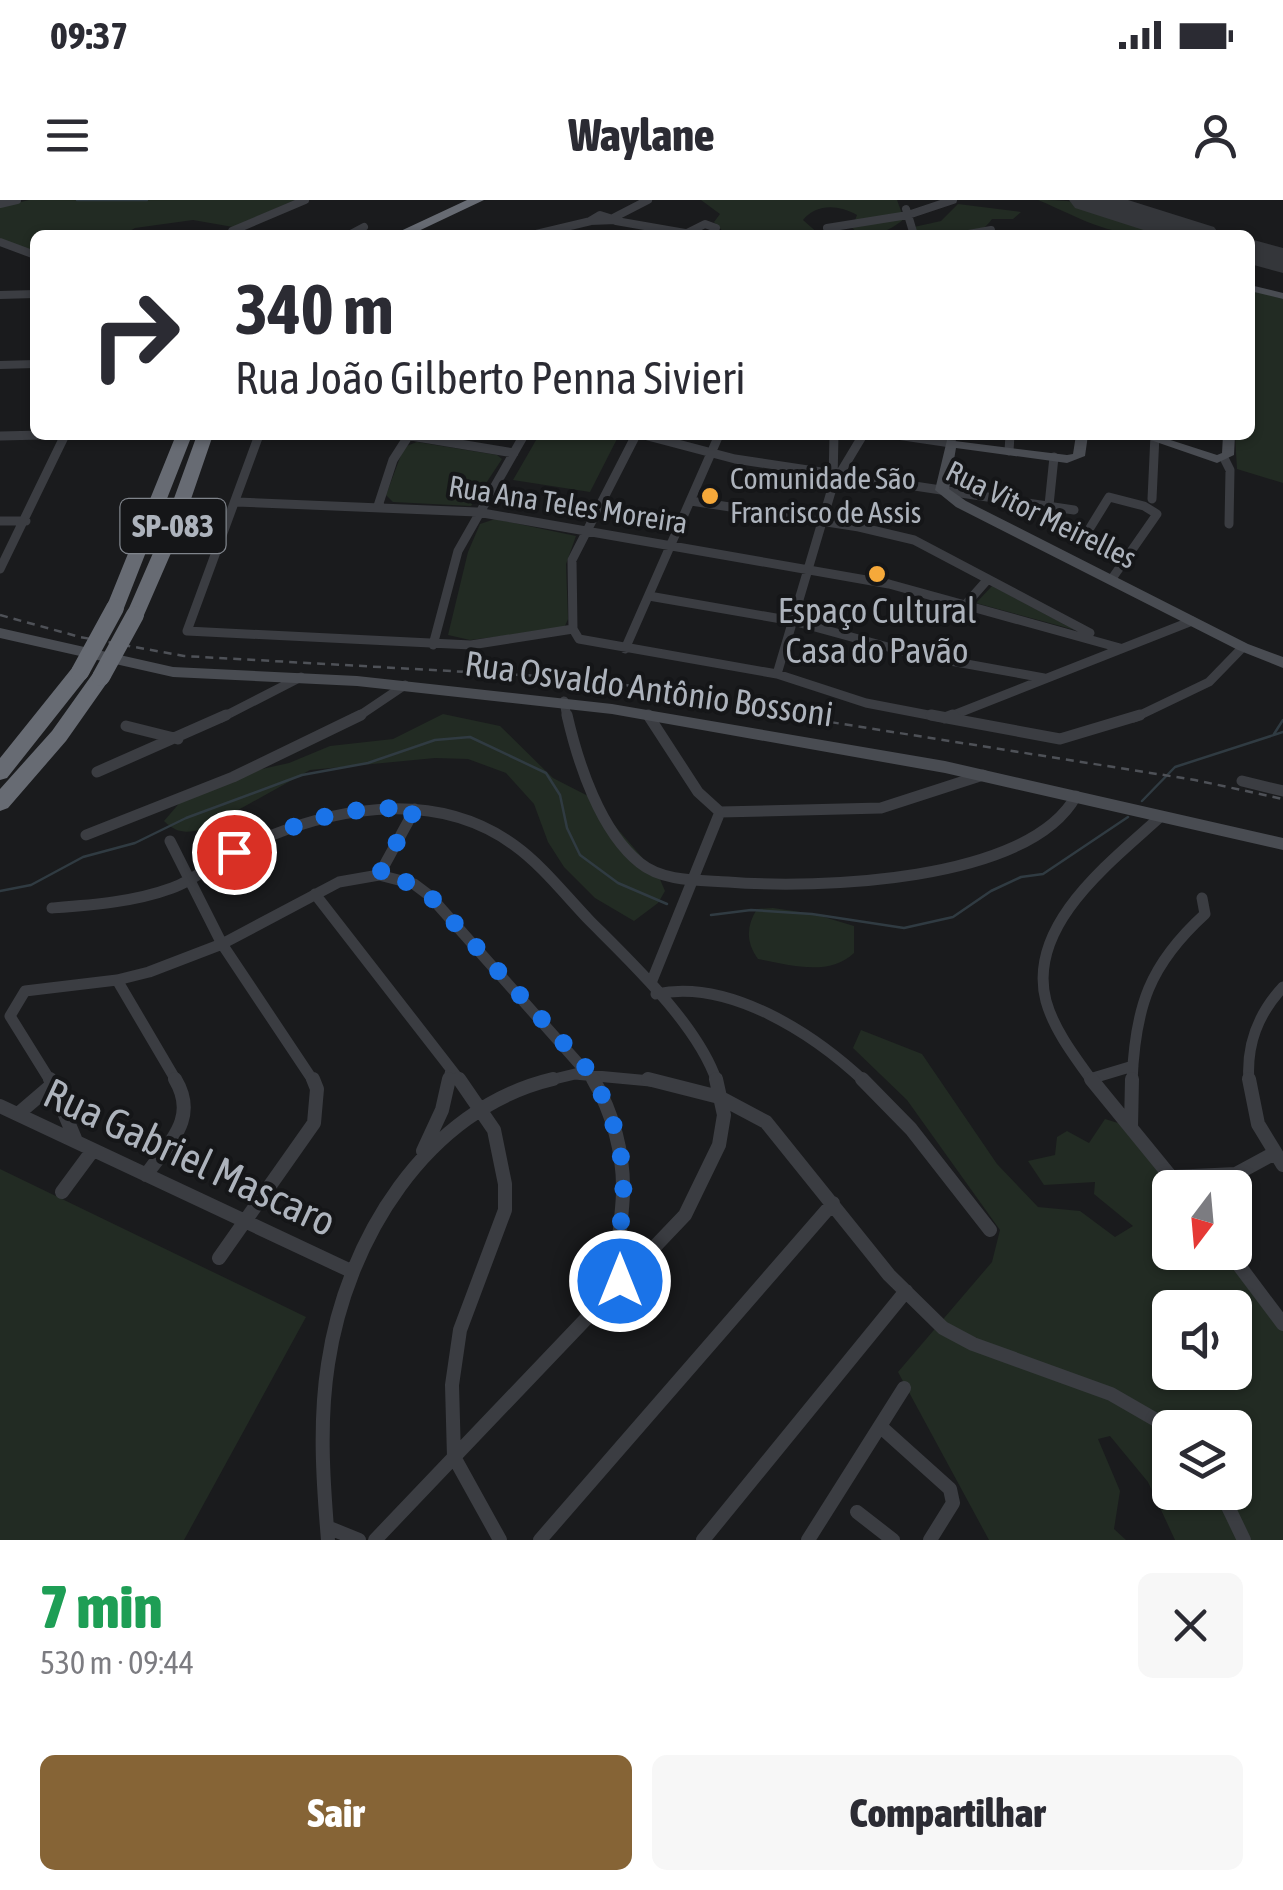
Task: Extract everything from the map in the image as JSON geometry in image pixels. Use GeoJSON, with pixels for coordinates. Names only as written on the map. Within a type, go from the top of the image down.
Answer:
{"type":"FeatureCollection","features":[{"type":"Feature","properties":{"kind":"highway"},"geometry":{"type":"LineString","coordinates":[[390,230],[457,200]]}},
{"type":"Feature","properties":{"kind":"highway"},"geometry":{"type":"LineString","coordinates":[[410,230],[478,200]]}},
{"type":"Feature","properties":{"kind":"highway","name":"SP-083"},"geometry":{"type":"LineString","coordinates":[[0,803],[59,736],[90,674],[182,440]]}},
{"type":"Feature","properties":{"kind":"highway","name":"SP-083"},"geometry":{"type":"LineString","coordinates":[[0,772],[90,674],[135,615],[169,537],[203,440]]}},
{"type":"Feature","properties":{"kind":"street"},"geometry":{"type":"LineString","coordinates":[[0,204],[18,200]]}},
{"type":"Feature","properties":{"kind":"street"},"geometry":{"type":"LineString","coordinates":[[234,230],[305,200]]}},
{"type":"Feature","properties":{"kind":"street"},"geometry":{"type":"LineString","coordinates":[[614,219],[648,200]]}},
{"type":"Feature","properties":{"kind":"street"},"geometry":{"type":"LineString","coordinates":[[826,228],[953,200]]}},
{"type":"Feature","properties":{"kind":"street"},"geometry":{"type":"LineString","coordinates":[[907,212],[912,230]]}},
{"type":"Feature","properties":{"kind":"street"},"geometry":{"type":"LineString","coordinates":[[548,230],[594,216],[665,230]]}},
{"type":"Feature","properties":{"kind":"street"},"geometry":{"type":"LineString","coordinates":[[694,230],[708,224],[715,230]]}},
{"type":"Feature","properties":{"kind":"street"},"geometry":{"type":"LineString","coordinates":[[358,230],[364,227]]}},
{"type":"Feature","properties":{"kind":"street"},"geometry":{"type":"LineString","coordinates":[[0,242],[30,253]]}},
{"type":"Feature","properties":{"kind":"street"},"geometry":{"type":"LineString","coordinates":[[1255,289],[1283,296]]}},
{"type":"Feature","properties":{"kind":"street"},"geometry":{"type":"LineString","coordinates":[[0,294],[30,294]]}},
{"type":"Feature","properties":{"kind":"street"},"geometry":{"type":"LineString","coordinates":[[0,365],[30,364]]}},
{"type":"Feature","properties":{"kind":"street"},"geometry":{"type":"LineString","coordinates":[[0,436],[30,435]]}},
{"type":"Feature","properties":{"kind":"street"},"geometry":{"type":"LineString","coordinates":[[0,569],[63,440]]}},
{"type":"Feature","properties":{"kind":"street"},"geometry":{"type":"LineString","coordinates":[[256,440],[187,631],[433,645],[487,643],[574,629]]}},
{"type":"Feature","properties":{"kind":"street"},"geometry":{"type":"LineString","coordinates":[[378,506],[393,460],[404,440]]}},
{"type":"Feature","properties":{"kind":"street"},"geometry":{"type":"LineString","coordinates":[[438,440],[514,452]]}},
{"type":"Feature","properties":{"kind":"street"},"geometry":{"type":"LineString","coordinates":[[433,645],[458,551],[521,440]]}},
{"type":"Feature","properties":{"kind":"street"},"geometry":{"type":"LineString","coordinates":[[633,440],[572,560],[574,629],[579,639],[777,674],[866,704],[1060,739],[1088,734],[1197,689],[1223,670],[1242,647]]}},
{"type":"Feature","properties":{"kind":"street","name":"Rua Vitor Meirelles"},"geometry":{"type":"LineString","coordinates":[[662,440],[711,454],[835,478],[942,490],[1242,647],[1283,663]]}},
{"type":"Feature","properties":{"kind":"street"},"geometry":{"type":"LineString","coordinates":[[625,649],[717,440]]}},
{"type":"Feature","properties":{"kind":"street"},"geometry":{"type":"LineString","coordinates":[[834,440],[835,478]]}},
{"type":"Feature","properties":{"kind":"street"},"geometry":{"type":"LineString","coordinates":[[777,674],[835,478],[860,440]]}},
{"type":"Feature","properties":{"kind":"street"},"geometry":{"type":"LineString","coordinates":[[942,490],[952,440]]}},
{"type":"Feature","properties":{"kind":"street"},"geometry":{"type":"LineString","coordinates":[[957,440],[1060,458],[1080,456],[1082,440]]}},
{"type":"Feature","properties":{"kind":"street"},"geometry":{"type":"LineString","coordinates":[[1009,451],[1010,440]]}},
{"type":"Feature","properties":{"kind":"street"},"geometry":{"type":"LineString","coordinates":[[1151,440],[1152,499]]}},
{"type":"Feature","properties":{"kind":"street"},"geometry":{"type":"LineString","coordinates":[[1159,440],[1208,458],[1224,458]]}},
{"type":"Feature","properties":{"kind":"street"},"geometry":{"type":"LineString","coordinates":[[1228,440],[1224,458],[1230,470],[1230,524]]}},
{"type":"Feature","properties":{"kind":"street"},"geometry":{"type":"LineString","coordinates":[[1049,505],[1060,458]]}},
{"type":"Feature","properties":{"kind":"street"},"geometry":{"type":"LineString","coordinates":[[491,491],[493,500],[512,518]]}},
{"type":"Feature","properties":{"kind":"street"},"geometry":{"type":"LineString","coordinates":[[1086,536],[1109,497],[1144,506],[1157,514],[1111,580]]}},
{"type":"Feature","properties":{"kind":"street"},"geometry":{"type":"LineString","coordinates":[[964,499],[1074,510]]}},
{"type":"Feature","properties":{"kind":"street"},"geometry":{"type":"LineString","coordinates":[[691,501],[822,520],[914,540],[1115,646]]}},
{"type":"Feature","properties":{"kind":"street","name":"Rua Ana Teles Moreira"},"geometry":{"type":"LineString","coordinates":[[237,502],[477,512],[587,530],[889,584],[1115,646]]}},
{"type":"Feature","properties":{"kind":"street"},"geometry":{"type":"LineString","coordinates":[[0,520],[26,520]]}},
{"type":"Feature","properties":{"kind":"street"},"geometry":{"type":"LineString","coordinates":[[966,604],[988,580]]}},
{"type":"Feature","properties":{"kind":"street"},"geometry":{"type":"LineString","coordinates":[[649,596],[793,621],[917,655],[1044,678]]}},
{"type":"Feature","properties":{"kind":"street"},"geometry":{"type":"LineString","coordinates":[[942,719],[1115,646],[1192,621]]}},
{"type":"Feature","properties":{"kind":"street","name":"Rua Osvaldo Antônio Bossoni"},"geometry":{"type":"LineString","coordinates":[[0,633],[173,672],[404,685],[564,701],[680,720],[945,767],[1283,844]]}},
{"type":"Feature","properties":{"kind":"street"},"geometry":{"type":"LineString","coordinates":[[264,676],[266,696]]}},
{"type":"Feature","properties":{"kind":"street"},"geometry":{"type":"LineString","coordinates":[[97,772],[178,738],[300,677]]}},
{"type":"Feature","properties":{"kind":"street"},"geometry":{"type":"LineString","coordinates":[[86,835],[200,794],[258,767],[382,704],[404,685]]}},
{"type":"Feature","properties":{"kind":"street"},"geometry":{"type":"LineString","coordinates":[[564,701],[566,724],[581,763],[626,847],[639,863],[655,871],[696,880],[796,886],[941,872],[1050,828],[1068,814],[1076,796]]}},
{"type":"Feature","properties":{"kind":"street"},"geometry":{"type":"LineString","coordinates":[[648,715],[698,792],[720,812],[881,808],[983,775]]}},
{"type":"Feature","properties":{"kind":"street"},"geometry":{"type":"LineString","coordinates":[[664,738],[680,720]]}},
{"type":"Feature","properties":{"kind":"street"},"geometry":{"type":"LineString","coordinates":[[126,726],[178,738]]}},
{"type":"Feature","properties":{"kind":"street"},"geometry":{"type":"LineString","coordinates":[[942,791],[945,767]]}},
{"type":"Feature","properties":{"kind":"street"},"geometry":{"type":"LineString","coordinates":[[1242,782],[1283,791]]}},
{"type":"Feature","properties":{"kind":"street"},"geometry":{"type":"LineString","coordinates":[[52,908],[118,901],[189,881],[234,852],[318,816],[365,808],[415,809],[468,820],[515,846],[654,989],[716,1071],[724,1099],[724,1121],[718,1150],[686,1216],[374,1540]]}},
{"type":"Feature","properties":{"kind":"street"},"geometry":{"type":"LineString","coordinates":[[379,875],[415,809]]}},
{"type":"Feature","properties":{"kind":"street"},"geometry":{"type":"LineString","coordinates":[[654,989],[720,812]]}},
{"type":"Feature","properties":{"kind":"street"},"geometry":{"type":"LineString","coordinates":[[1160,817],[1058,926],[1042,983],[1052,1018],[1093,1078],[1166,1170]]}},
{"type":"Feature","properties":{"kind":"street"},"geometry":{"type":"LineString","coordinates":[[170,842],[222,944],[309,1069],[317,1089],[314,1122],[219,1258]]}},
{"type":"Feature","properties":{"kind":"street"},"geometry":{"type":"LineString","coordinates":[[76,1141],[53,1084],[10,1016],[26,991],[41,986],[118,980],[222,944],[339,882],[379,875],[414,884],[430,896],[588,1070],[604,1094],[619,1147],[623,1180],[616,1263],[620,1281]]}},
{"type":"Feature","properties":{"kind":"street"},"geometry":{"type":"LineString","coordinates":[[315,894],[481,1107],[494,1130],[505,1184],[505,1210],[460,1330],[452,1385],[454,1457],[500,1540]]}},
{"type":"Feature","properties":{"kind":"street"},"geometry":{"type":"LineString","coordinates":[[1131,1127],[1140,1008],[1148,981],[1171,944],[1205,914],[1202,898]]}},
{"type":"Feature","properties":{"kind":"street"},"geometry":{"type":"LineString","coordinates":[[118,980],[186,1097],[185,1119],[146,1175]]}},
{"type":"Feature","properties":{"kind":"street"},"geometry":{"type":"LineString","coordinates":[[1248,1170],[1278,1160],[1254,1109],[1248,1069],[1255,1022],[1283,987]]}},
{"type":"Feature","properties":{"kind":"street"},"geometry":{"type":"LineString","coordinates":[[654,989],[679,988],[724,998],[768,1015],[831,1050],[906,1119],[990,1230]]}},
{"type":"Feature","properties":{"kind":"street"},"geometry":{"type":"LineString","coordinates":[[1093,1078],[1134,1066]]}},
{"type":"Feature","properties":{"kind":"street"},"geometry":{"type":"LineString","coordinates":[[359,1540],[328,1534],[323,1400],[332,1338],[350,1271],[418,1160],[442,1110],[451,1070]]}},
{"type":"Feature","properties":{"kind":"street"},"geometry":{"type":"LineString","coordinates":[[418,1160],[481,1107],[544,1080],[588,1070],[652,1080],[724,1099],[766,1122],[906,1290],[943,1328],[1123,1396],[1152,1416]]}},
{"type":"Feature","properties":{"kind":"street"},"geometry":{"type":"LineString","coordinates":[[18,1114],[53,1084]]}},
{"type":"Feature","properties":{"kind":"street","name":"Rua Gabriel Mascaro"},"geometry":{"type":"LineString","coordinates":[[0,1106],[350,1271]]}},
{"type":"Feature","properties":{"kind":"street"},"geometry":{"type":"LineString","coordinates":[[62,1192],[93,1150]]}},
{"type":"Feature","properties":{"kind":"street"},"geometry":{"type":"LineString","coordinates":[[540,1540],[832,1203]]}},
{"type":"Feature","properties":{"kind":"street"},"geometry":{"type":"LineString","coordinates":[[1242,1270],[1283,1324]]}},
{"type":"Feature","properties":{"kind":"street"},"geometry":{"type":"LineString","coordinates":[[703,1540],[906,1290]]}},
{"type":"Feature","properties":{"kind":"street"},"geometry":{"type":"LineString","coordinates":[[808,1540],[904,1388]]}},
{"type":"Feature","properties":{"kind":"street"},"geometry":{"type":"LineString","coordinates":[[881,1427],[950,1489],[953,1497],[930,1540]]}},
{"type":"Feature","properties":{"kind":"street"},"geometry":{"type":"LineString","coordinates":[[1230,1510],[1244,1540]]}},
{"type":"Feature","properties":{"kind":"street"},"geometry":{"type":"LineString","coordinates":[[857,1512],[893,1540]]}},
{"type":"Feature","properties":{"kind":"shaded area"},"geometry":{"type":"Polygon","coordinates":[[[29,200],[295,200],[233,227],[193,220],[132,230],[30,230],[30,251],[0,238],[0,207],[29,200]]]}},
{"type":"Feature","properties":{"kind":"shaded area"},"geometry":{"type":"Polygon","coordinates":[[[701,200],[897,200],[904,219],[887,230],[855,230],[852,228],[857,215],[828,207],[803,220],[814,230],[721,230],[714,222],[720,214],[701,200]]]}},
{"type":"Feature","properties":{"kind":"shaded area"},"geometry":{"type":"Polygon","coordinates":[[[1038,200],[1113,209],[1157,226],[1156,230],[1113,230],[1038,200]]]}},
{"type":"Feature","properties":{"kind":"shaded area"},"geometry":{"type":"Polygon","coordinates":[[[958,204],[1021,212],[1013,219],[992,219],[979,230],[914,227],[941,221],[958,204]]]}},
{"type":"Feature","properties":{"kind":"shaded area"},"geometry":{"type":"Polygon","coordinates":[[[1255,291],[1283,299],[1283,483],[1237,469],[1235,440],[1255,440],[1255,291]]]}},
{"type":"Feature","properties":{"kind":"shaded area"},"geometry":{"type":"Polygon","coordinates":[[[536,440],[616,440],[590,492],[513,480],[536,440]]]}},
{"type":"Feature","properties":{"kind":"shaded area"},"geometry":{"type":"Polygon","coordinates":[[[417,442],[502,459],[471,506],[393,502],[386,495],[404,447],[417,442]]]}},
{"type":"Feature","properties":{"kind":"shaded area"},"geometry":{"type":"Polygon","coordinates":[[[495,519],[576,536],[566,564],[568,619],[564,628],[470,640],[448,635],[468,552],[480,524],[495,519]]]}},
{"type":"Feature","properties":{"kind":"shaded area"},"geometry":{"type":"Polygon","coordinates":[[[992,586],[1075,630],[976,603],[992,586]]]}},
{"type":"Feature","properties":{"kind":"shaded area"},"geometry":{"type":"Polygon","coordinates":[[[443,714],[500,726],[553,778],[590,797],[659,877],[665,891],[658,903],[634,921],[595,898],[564,867],[548,842],[534,804],[506,773],[468,759],[435,758],[310,770],[204,829],[182,831],[164,821],[182,800],[240,774],[289,763],[330,746],[393,739],[443,714]]]}},
{"type":"Feature","properties":{"kind":"shaded area"},"geometry":{"type":"Polygon","coordinates":[[[757,909],[814,914],[854,926],[854,953],[821,967],[758,959],[750,941],[751,922],[757,909]]]}},
{"type":"Feature","properties":{"kind":"shaded area"},"geometry":{"type":"Polygon","coordinates":[[[861,1030],[922,1054],[997,1164],[1038,1207],[1080,1211],[1115,1237],[1133,1226],[1094,1194],[1095,1182],[1044,1185],[1028,1161],[1055,1155],[1057,1137],[1067,1131],[1089,1143],[1105,1119],[1131,1127],[1166,1170],[1152,1170],[1152,1270],[1242,1270],[1283,1324],[1283,1540],[1175,1540],[1161,1510],[1252,1510],[1252,1410],[1152,1410],[1152,1491],[1110,1436],[1098,1439],[1120,1491],[1114,1529],[1126,1540],[989,1540],[898,1372],[992,1262],[1000,1230],[907,1100],[853,1048],[861,1030]]]}},
{"type":"Feature","properties":{"kind":"shaded area"},"geometry":{"type":"Polygon","coordinates":[[[0,1169],[306,1317],[184,1540],[0,1540],[0,1169]]]}},
{"type":"Feature","properties":{"kind":"waterway"},"geometry":{"type":"LineString","coordinates":[[77,200],[147,200]]}},
{"type":"Feature","properties":{"kind":"waterway"},"geometry":{"type":"LineString","coordinates":[[1274,734],[1283,720]]}},
{"type":"Feature","properties":{"kind":"waterway"},"geometry":{"type":"LineString","coordinates":[[1142,801],[1175,767],[1283,732]]}},
{"type":"Feature","properties":{"kind":"waterway"},"geometry":{"type":"LineString","coordinates":[[0,891],[31,885],[83,857],[135,843],[186,818],[302,775],[368,763],[435,740],[470,737],[546,773],[560,795],[567,828],[580,855],[618,883],[667,904]]}},
{"type":"Feature","properties":{"kind":"waterway"},"geometry":{"type":"LineString","coordinates":[[711,915],[751,910],[812,914],[904,928],[953,917],[991,891],[1021,877],[1043,874],[1128,817]]}},
{"type":"Feature","properties":{"kind":"runway"},"geometry":{"type":"LineString","coordinates":[[1088,200],[1184,230]]}},
{"type":"Feature","properties":{"kind":"runway"},"geometry":{"type":"LineString","coordinates":[[1255,253],[1283,261]]}},
{"type":"Feature","properties":{"kind":"railway"},"geometry":{"type":"LineString","coordinates":[[0,615],[80,637],[184,656],[592,679],[830,722],[1195,780],[1283,799]]}},
{"type":"Feature","properties":{"kind":"place","name":"Comunidade São Francisco de Assis"},"geometry":{"type":"Point","coordinates":[710,496]}},
{"type":"Feature","properties":{"kind":"place","name":"Espaço Cultural Casa do Pavão"},"geometry":{"type":"Point","coordinates":[877,574]}},
{"type":"Feature","properties":{"kind":"route"},"geometry":{"type":"LineString","coordinates":[[234,852],[318,816],[384,807],[415,809],[379,875],[414,884],[450,914],[588,1070],[604,1094],[619,1147],[623,1180],[616,1263],[620,1281]]}}]}
